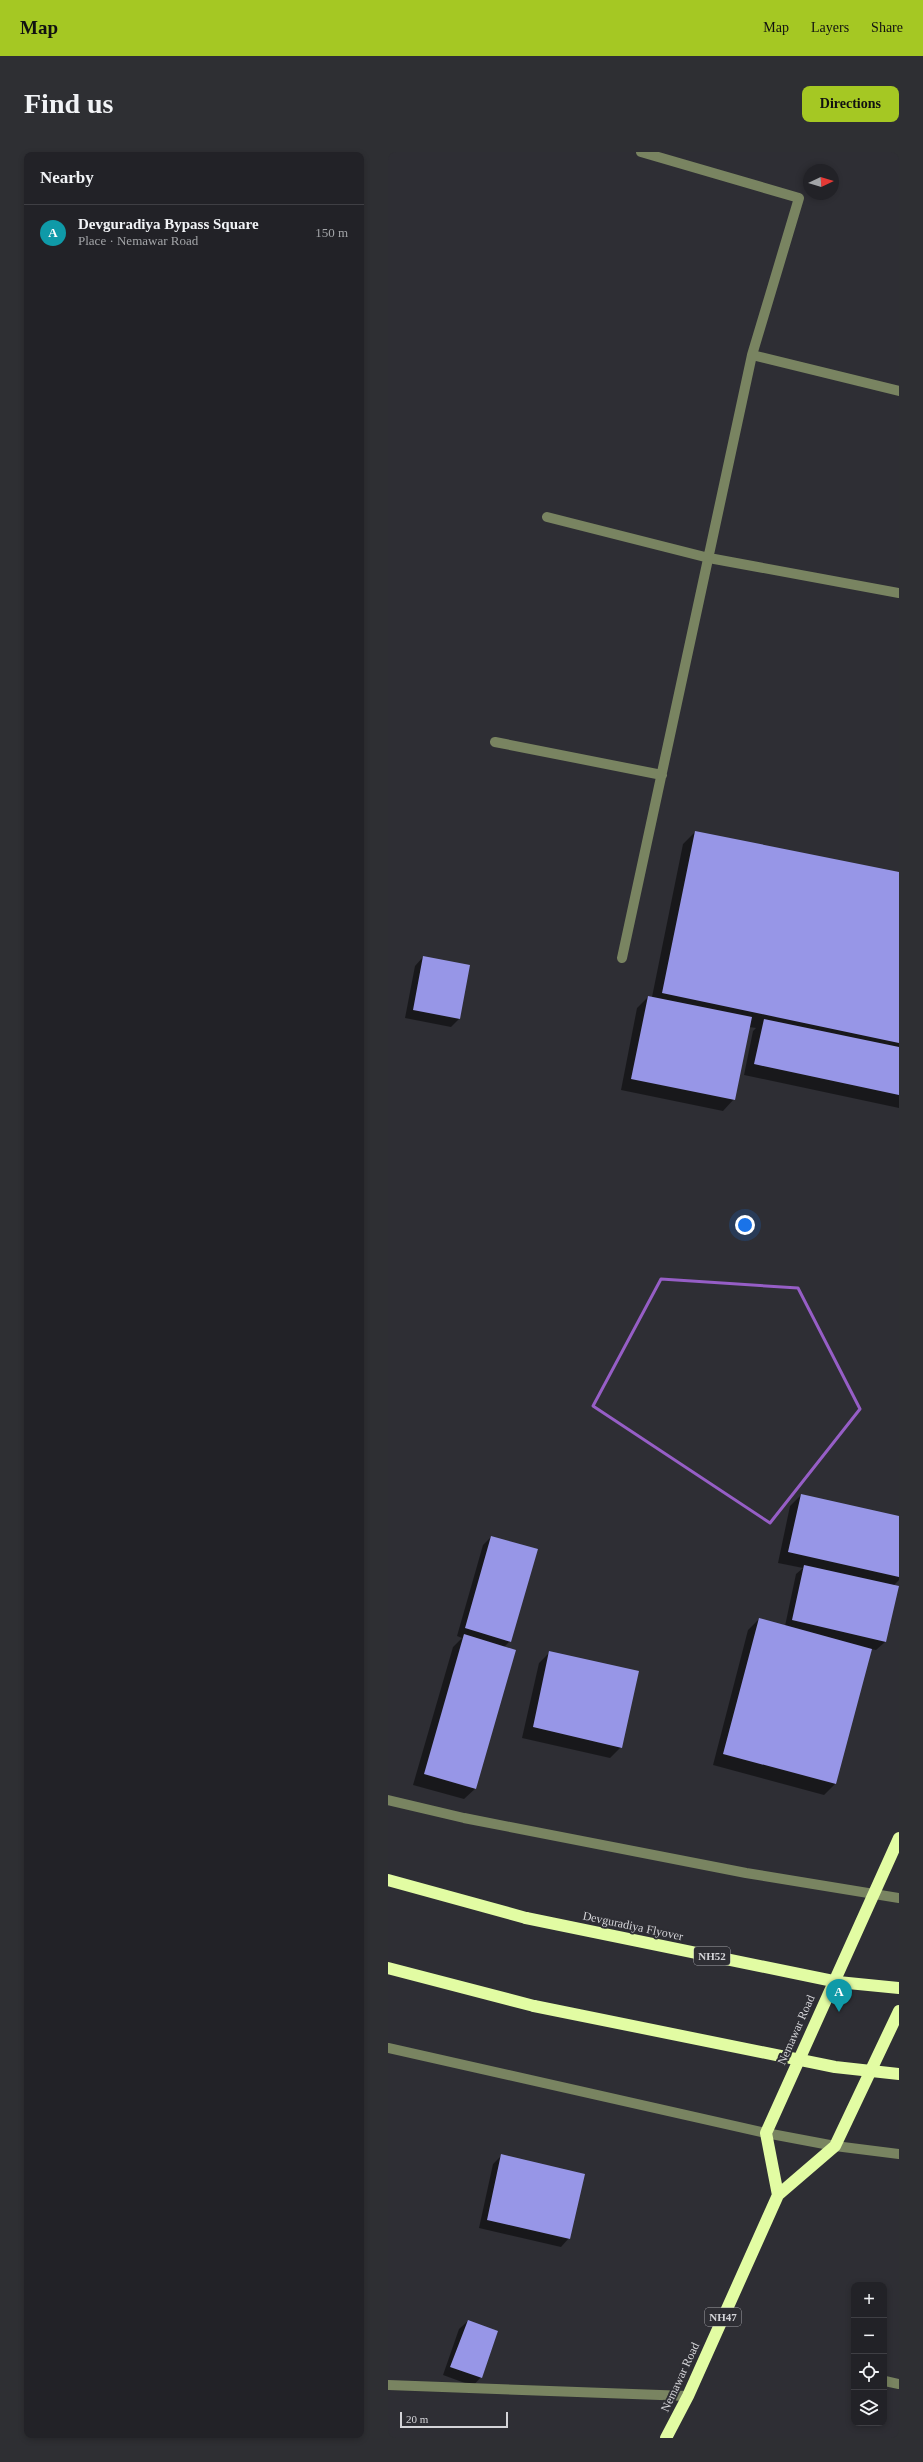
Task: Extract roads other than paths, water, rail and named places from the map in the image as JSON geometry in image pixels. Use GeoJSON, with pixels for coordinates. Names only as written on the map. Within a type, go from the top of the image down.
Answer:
{"type":"FeatureCollection","features":[{"type":"Feature","properties":{"kind":"highway","name":"Nemawar Road"},"geometry":{"type":"LineString","coordinates":[[766,2133],[899,1838]]}},
{"type":"Feature","properties":{"kind":"highway","name":"Devguradiya Flyover"},"geometry":{"type":"LineString","coordinates":[[388,1880],[526,1918],[838,1982],[899,1988]]}},
{"type":"Feature","properties":{"kind":"highway"},"geometry":{"type":"LineString","coordinates":[[388,1968],[534,2006],[835,2067],[899,2074]]}},
{"type":"Feature","properties":{"kind":"highway","name":"Nemawar Road"},"geometry":{"type":"LineString","coordinates":[[666,2438],[688,2396],[778,2195],[835,2146],[899,2011]]}},
{"type":"Feature","properties":{"kind":"highway"},"geometry":{"type":"LineString","coordinates":[[766,2133],[778,2195]]}},
{"type":"Feature","properties":{"kind":"street"},"geometry":{"type":"LineString","coordinates":[[622,958],[752,355],[799,198],[641,152]]}},
{"type":"Feature","properties":{"kind":"street"},"geometry":{"type":"LineString","coordinates":[[752,355],[899,391]]}},
{"type":"Feature","properties":{"kind":"street"},"geometry":{"type":"LineString","coordinates":[[547,517],[709,558],[899,593]]}},
{"type":"Feature","properties":{"kind":"street"},"geometry":{"type":"LineString","coordinates":[[495,742],[662,775]]}},
{"type":"Feature","properties":{"kind":"street"},"geometry":{"type":"LineString","coordinates":[[388,1800],[464,1818],[746,1873],[899,1898]]}},
{"type":"Feature","properties":{"kind":"street"},"geometry":{"type":"LineString","coordinates":[[388,2048],[710,2119],[766,2133],[835,2146],[899,2154]]}},
{"type":"Feature","properties":{"kind":"street"},"geometry":{"type":"LineString","coordinates":[[887,2381],[899,2384]]}},
{"type":"Feature","properties":{"kind":"street"},"geometry":{"type":"LineString","coordinates":[[388,2385],[688,2396]]}},
{"type":"Feature","properties":{"kind":"place","name":"Devguradiya Bypass Square"},"geometry":{"type":"Point","coordinates":[839,2012]}}]}
